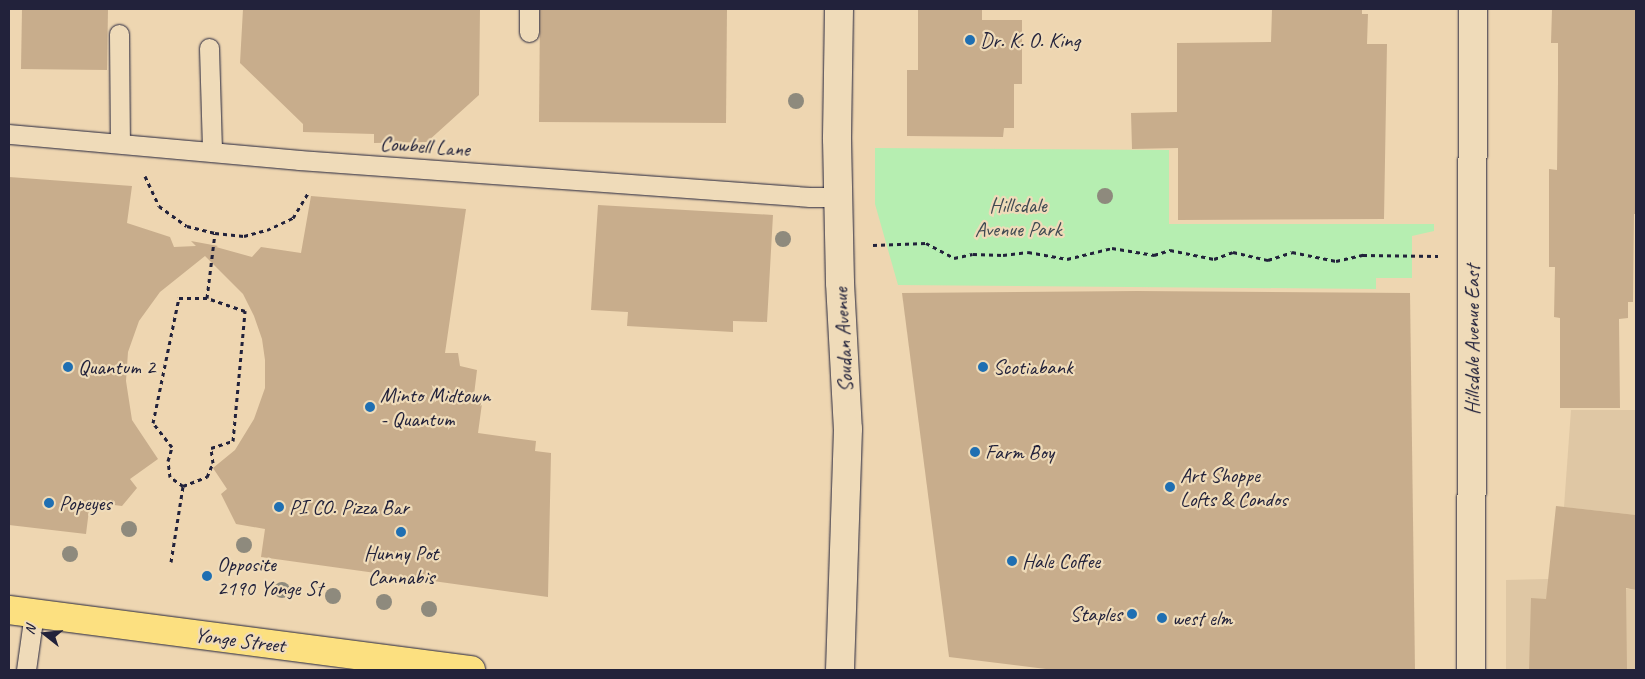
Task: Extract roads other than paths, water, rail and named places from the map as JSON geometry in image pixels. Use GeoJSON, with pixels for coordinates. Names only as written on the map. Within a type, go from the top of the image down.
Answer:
{"type":"FeatureCollection","features":[{"type":"Feature","properties":{"kind":"main road","name":"Yonge Street"},"geometry":{"type":"LineString","coordinates":[[21,612],[471,670]]}},
{"type":"Feature","properties":{"kind":"street","name":"Soudan Avenue"},"geometry":{"type":"LineString","coordinates":[[839,9],[837,139],[840,283],[848,429],[840,670]]}},
{"type":"Feature","properties":{"kind":"street","name":"Hillsdale Avenue East"},"geometry":{"type":"LineString","coordinates":[[1470,670],[1473,9]]}},
{"type":"Feature","properties":{"kind":"lane"},"geometry":{"type":"LineString","coordinates":[[529,9],[529,32]]}},
{"type":"Feature","properties":{"kind":"lane"},"geometry":{"type":"LineString","coordinates":[[119,34],[120,143]]}},
{"type":"Feature","properties":{"kind":"lane"},"geometry":{"type":"LineString","coordinates":[[209,48],[212,151]]}},
{"type":"Feature","properties":{"kind":"lane","name":"Cowbell Lane"},"geometry":{"type":"LineString","coordinates":[[9,134],[324,162],[810,197],[839,197]]}},
{"type":"Feature","properties":{"kind":"lane"},"geometry":{"type":"LineString","coordinates":[[21,612],[26,670]]}},
{"type":"Feature","properties":{"kind":"place","name":"Dr. K. O. King"},"geometry":{"type":"Point","coordinates":[970,40]}},
{"type":"Feature","properties":{"kind":"place","name":"Quantum 2"},"geometry":{"type":"Point","coordinates":[68,367]}},
{"type":"Feature","properties":{"kind":"place","name":"Scotiabank"},"geometry":{"type":"Point","coordinates":[983,367]}},
{"type":"Feature","properties":{"kind":"place","name":"Minto Midtown - Quantum"},"geometry":{"type":"Point","coordinates":[370,407]}},
{"type":"Feature","properties":{"kind":"place","name":"Farm Boy"},"geometry":{"type":"Point","coordinates":[975,452]}},
{"type":"Feature","properties":{"kind":"place","name":"Art Shoppe Lofts & Condos"},"geometry":{"type":"Point","coordinates":[1170,487]}},
{"type":"Feature","properties":{"kind":"place","name":"Popeyes"},"geometry":{"type":"Point","coordinates":[49,503]}},
{"type":"Feature","properties":{"kind":"place","name":"PI CO. Pizza Bar"},"geometry":{"type":"Point","coordinates":[279,507]}},
{"type":"Feature","properties":{"kind":"place","name":"Hunny Pot Cannabis"},"geometry":{"type":"Point","coordinates":[401,532]}},
{"type":"Feature","properties":{"kind":"place","name":"Hale Coffee"},"geometry":{"type":"Point","coordinates":[1012,561]}},
{"type":"Feature","properties":{"kind":"place","name":"Opposite 2190 Yonge St"},"geometry":{"type":"Point","coordinates":[207,576]}},
{"type":"Feature","properties":{"kind":"place","name":"Staples"},"geometry":{"type":"Point","coordinates":[1132,614]}},
{"type":"Feature","properties":{"kind":"place","name":"west elm"},"geometry":{"type":"Point","coordinates":[1162,618]}},
{"type":"Feature","properties":{"kind":"park label","name":"Hillsdale Avenue Park"},"geometry":{"type":"Point","coordinates":[1018,217]}}]}
